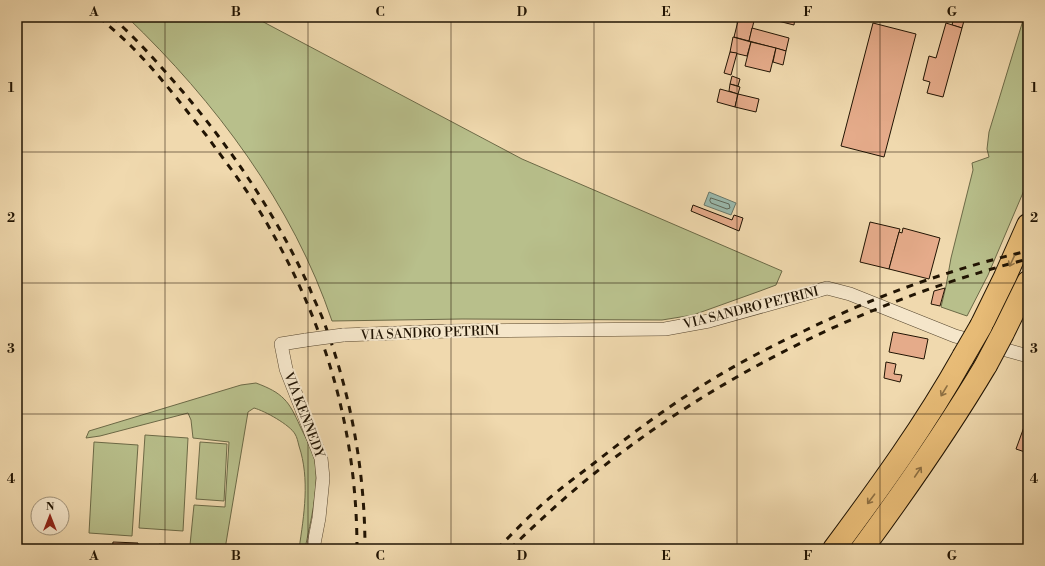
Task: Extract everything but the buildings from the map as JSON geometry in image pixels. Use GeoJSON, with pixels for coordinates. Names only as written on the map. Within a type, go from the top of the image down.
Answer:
{"type":"FeatureCollection","features":[{"type":"Feature","properties":{"kind":"highway"},"geometry":{"type":"LineString","coordinates":[[834,549],[884,482],[924,423],[981,326],[1028,225]]}},
{"type":"Feature","properties":{"kind":"highway"},"geometry":{"type":"LineString","coordinates":[[862,549],[896,504],[942,436],[986,365],[1028,282]]}},
{"type":"Feature","properties":{"kind":"street","name":"VIA SANDRO PETRINI"},"geometry":{"type":"LineString","coordinates":[[343,336],[449,331],[665,329],[709,322],[827,288],[850,294],[955,336],[1028,356]]}},
{"type":"Feature","properties":{"kind":"street","name":"VIA KENNEDY"},"geometry":{"type":"LineString","coordinates":[[313,549],[323,478],[321,458],[286,369],[281,344],[343,336]]}},
{"type":"Feature","properties":{"kind":"green space"},"geometry":{"type":"Polygon","coordinates":[[[127,17],[254,17],[522,159],[782,271],[776,285],[693,315],[662,320],[462,319],[332,321],[316,278],[296,236],[248,157],[191,84],[127,17]]]}},
{"type":"Feature","properties":{"kind":"green space"},"geometry":{"type":"Polygon","coordinates":[[[1024,17],[1028,17],[1028,181],[988,275],[967,316],[941,307],[951,258],[973,170],[972,163],[989,157],[987,149],[989,132],[1024,17]]]}},
{"type":"Feature","properties":{"kind":"green space"},"geometry":{"type":"Polygon","coordinates":[[[256,383],[273,390],[284,399],[296,417],[313,454],[316,488],[305,549],[299,549],[304,510],[305,484],[302,459],[297,438],[292,430],[283,423],[254,408],[248,412],[225,549],[159,549],[159,544],[190,545],[194,505],[225,507],[229,442],[193,438],[191,420],[188,413],[100,436],[86,438],[89,431],[241,385],[256,383]]]}},
{"type":"Feature","properties":{"kind":"green space"},"geometry":{"type":"Polygon","coordinates":[[[145,435],[188,438],[183,531],[139,528],[145,435]]]}},
{"type":"Feature","properties":{"kind":"green space"},"geometry":{"type":"Polygon","coordinates":[[[94,442],[138,445],[132,536],[89,533],[94,442]]]}},
{"type":"Feature","properties":{"kind":"green space"},"geometry":{"type":"Polygon","coordinates":[[[200,442],[227,444],[224,501],[196,499],[200,442]]]}},
{"type":"Feature","properties":{"kind":"water"},"geometry":{"type":"Polygon","coordinates":[[[709,192],[736,203],[731,215],[704,205],[709,192]]]}},
{"type":"Feature","properties":{"kind":"railway"},"geometry":{"type":"LineString","coordinates":[[99,17],[141,56],[170,89],[236,176],[254,202],[278,242],[316,325],[331,368],[342,412],[350,456],[355,502],[357,549]]}},
{"type":"Feature","properties":{"kind":"railway"},"geometry":{"type":"LineString","coordinates":[[112,17],[161,67],[224,143],[271,214],[298,263],[324,322],[334,350],[349,405],[359,462],[365,549]]}},
{"type":"Feature","properties":{"kind":"railway"},"geometry":{"type":"LineString","coordinates":[[497,549],[546,501],[566,484],[651,420],[703,385],[740,363],[831,318],[886,295],[970,266],[1028,251]]}},
{"type":"Feature","properties":{"kind":"railway"},"geometry":{"type":"LineString","coordinates":[[510,549],[577,488],[648,433],[698,400],[750,370],[803,342],[858,317],[913,295],[970,275],[1028,259]]}}]}
